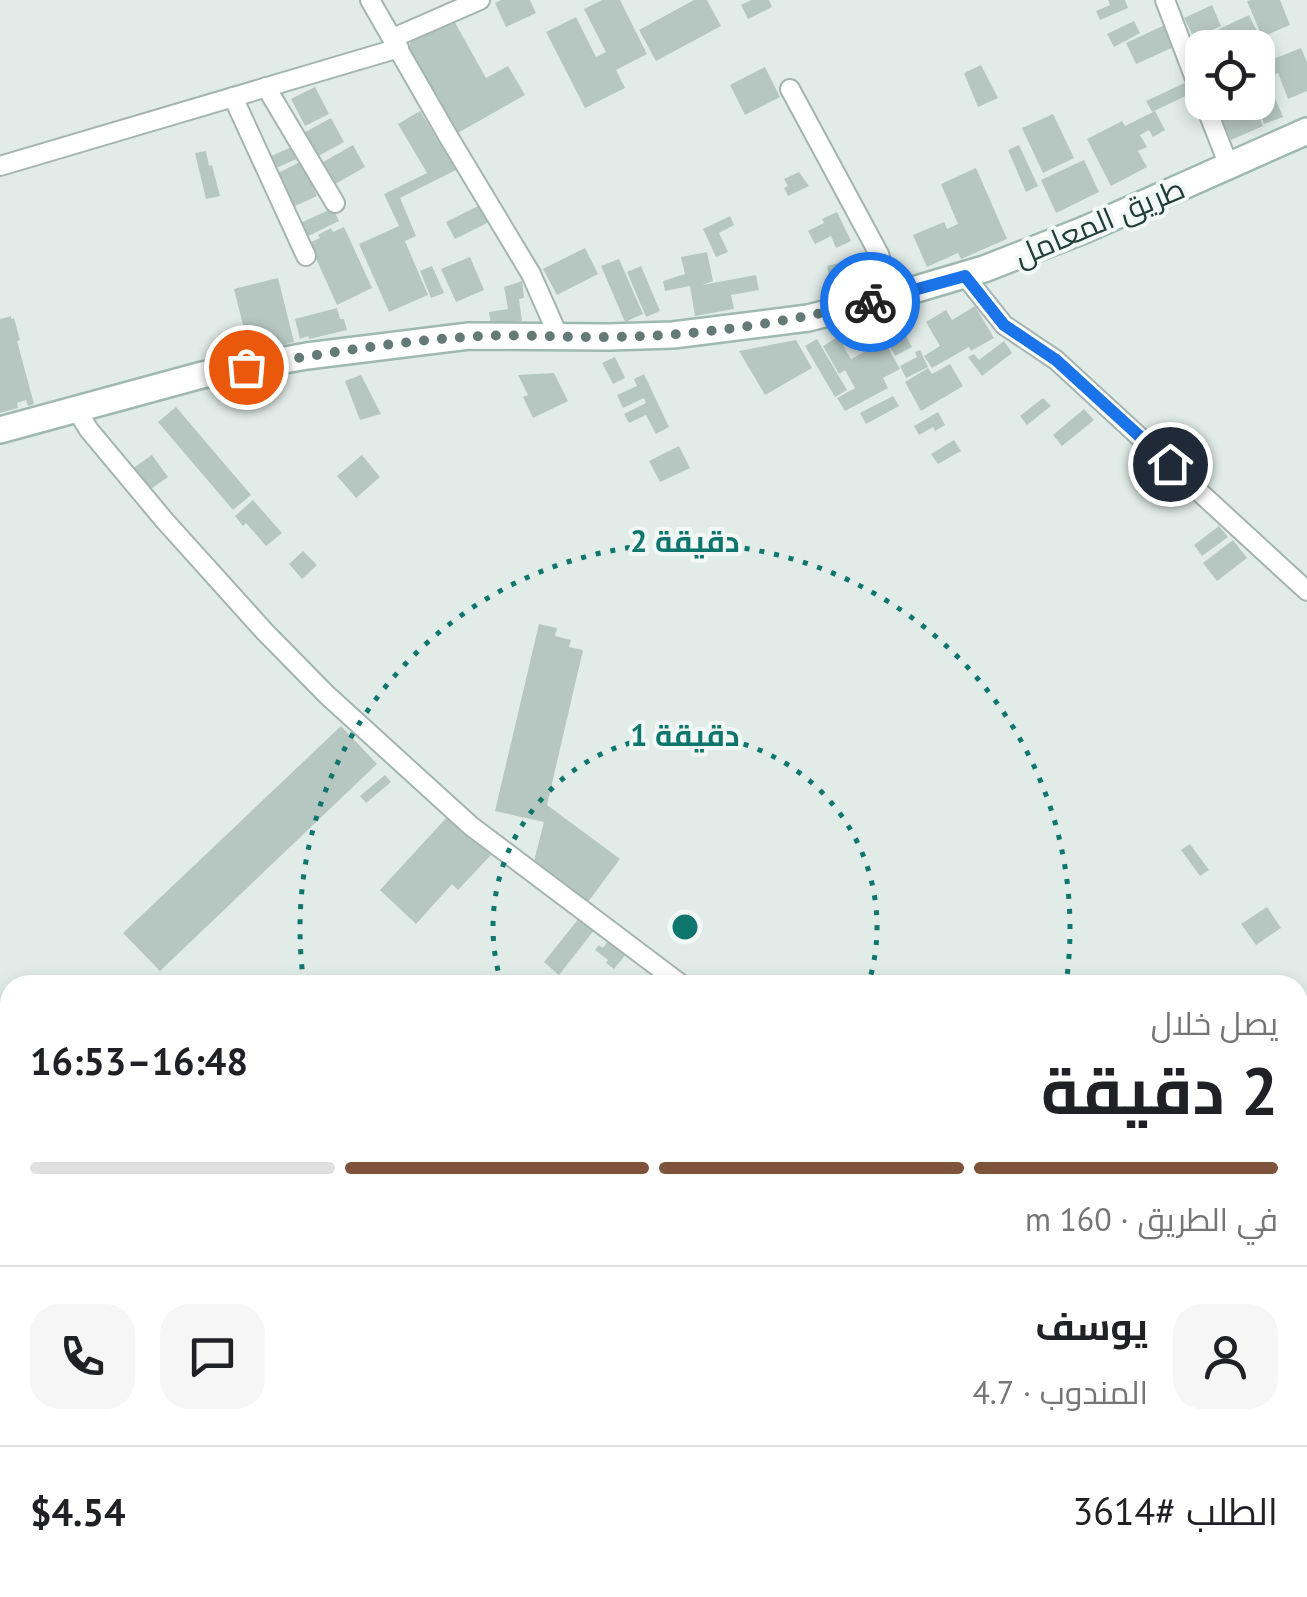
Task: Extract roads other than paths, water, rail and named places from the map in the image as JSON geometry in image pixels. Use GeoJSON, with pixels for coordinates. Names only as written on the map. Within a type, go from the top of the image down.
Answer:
{"type":"FeatureCollection","features":[{"type":"Feature","properties":{"kind":"main road","name":"طريق المعامل"},"geometry":{"type":"LineString","coordinates":[[0,430],[202,375],[307,356],[469,336],[641,336],[808,318],[965,276],[1084,230],[1307,131]]}},
{"type":"Feature","properties":{"kind":"street"},"geometry":{"type":"LineString","coordinates":[[370,0],[531,274],[558,335]]}},
{"type":"Feature","properties":{"kind":"street"},"geometry":{"type":"LineString","coordinates":[[0,166],[266,87],[396,43],[480,0]]}},
{"type":"Feature","properties":{"kind":"street"},"geometry":{"type":"LineString","coordinates":[[1164,0],[1185,52]]}},
{"type":"Feature","properties":{"kind":"street"},"geometry":{"type":"LineString","coordinates":[[266,87],[335,203]]}},
{"type":"Feature","properties":{"kind":"street"},"geometry":{"type":"LineString","coordinates":[[790,89],[878,254],[892,296]]}},
{"type":"Feature","properties":{"kind":"street"},"geometry":{"type":"LineString","coordinates":[[233,97],[306,256]]}},
{"type":"Feature","properties":{"kind":"street"},"geometry":{"type":"LineString","coordinates":[[1212,120],[1229,166]]}},
{"type":"Feature","properties":{"kind":"street"},"geometry":{"type":"LineString","coordinates":[[965,276],[1004,325],[1056,360],[1307,590]]}},
{"type":"Feature","properties":{"kind":"street"},"geometry":{"type":"LineString","coordinates":[[76,409],[164,522],[327,695],[471,826],[669,975]]}}]}
